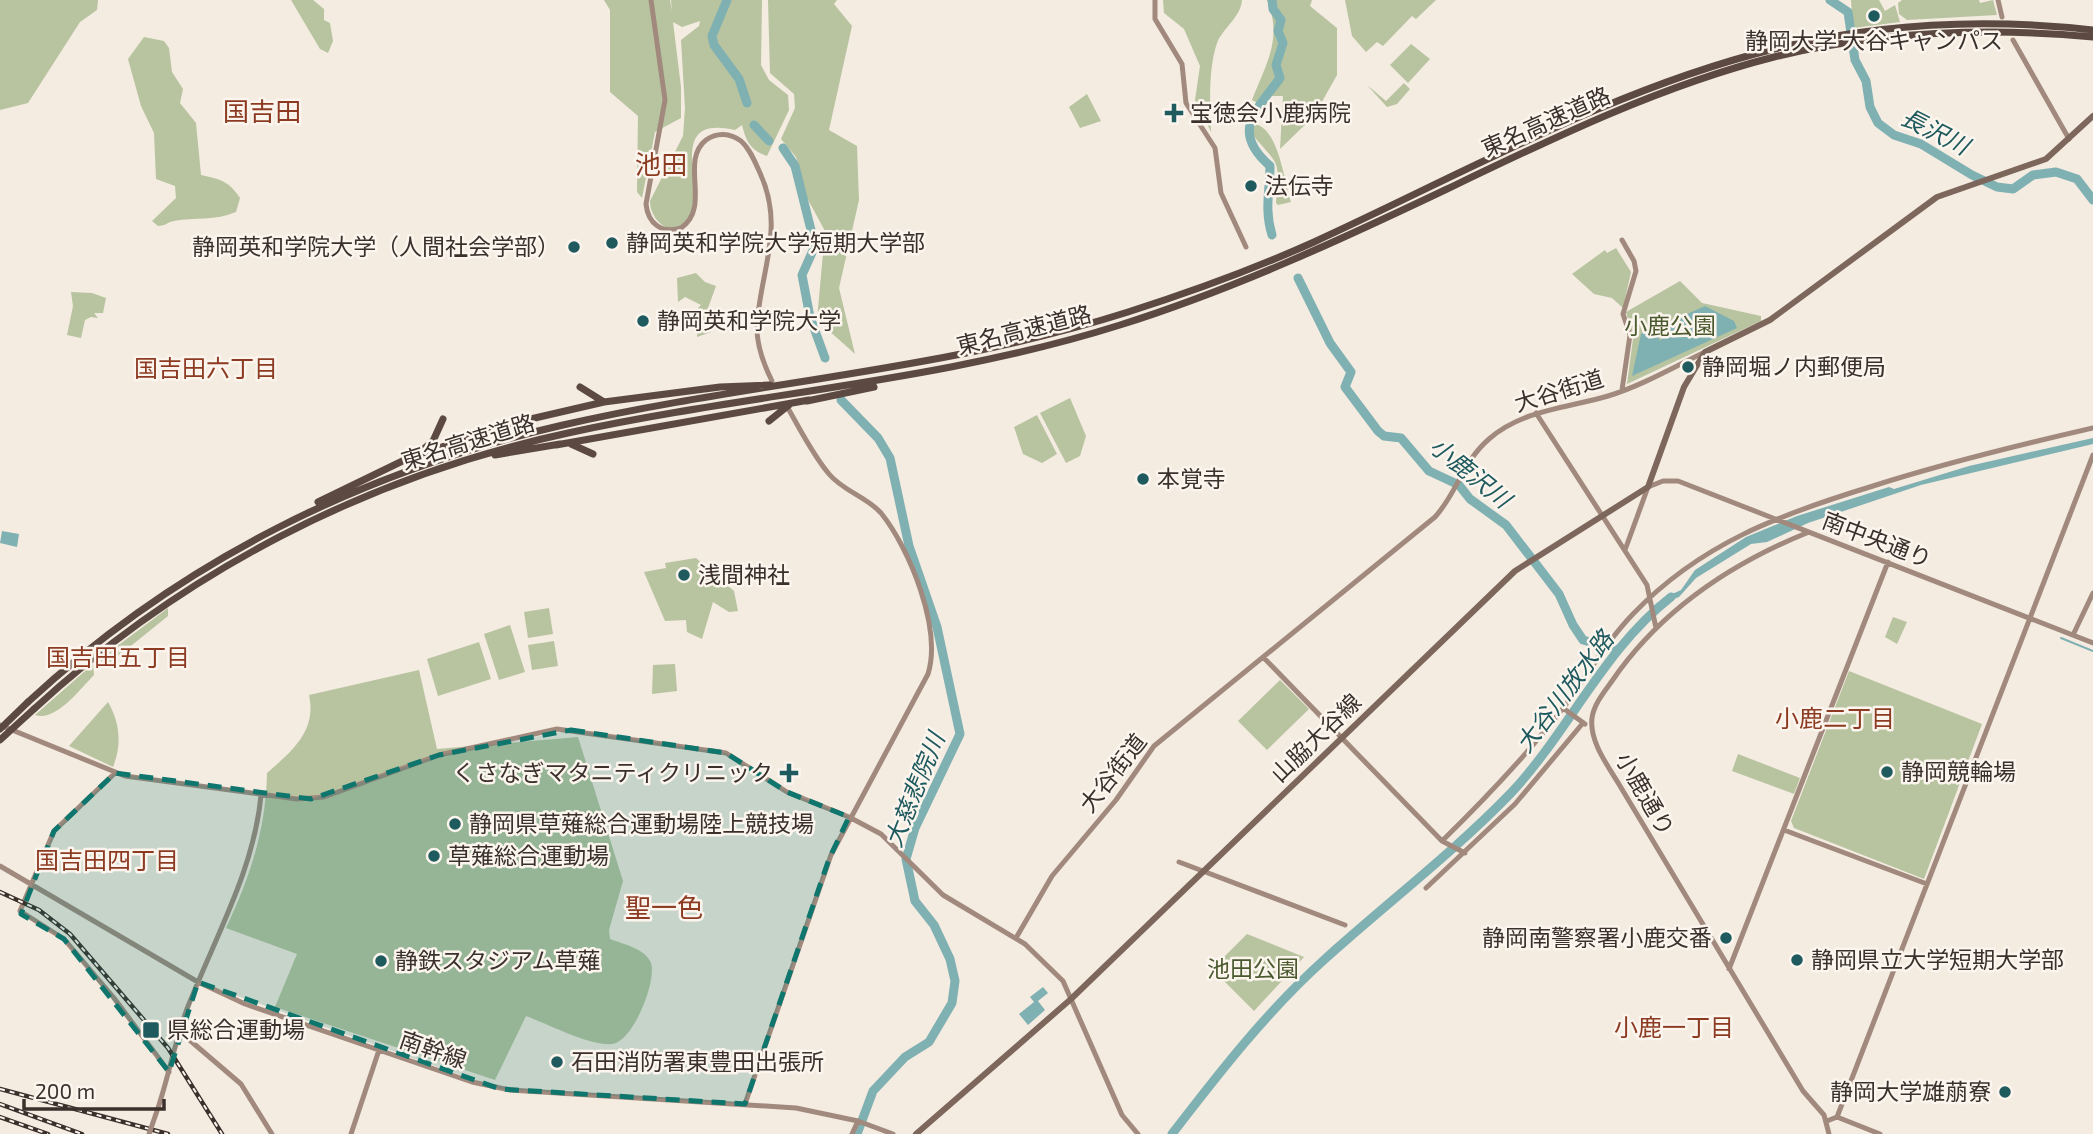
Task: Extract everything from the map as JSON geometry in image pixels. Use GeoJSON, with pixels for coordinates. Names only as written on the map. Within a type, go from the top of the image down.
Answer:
{"type":"FeatureCollection","features":[{"type":"Feature","properties":{"kind":"highway","name":"東名高速道路"},"geometry":{"type":"LineString","coordinates":[[0,740],[76,659],[132,616],[238,547],[362,487],[476,447],[618,414],[990,350],[1062,332],[1172,298],[1311,244],[1536,137],[1636,94],[1730,61],[1857,38],[2093,30]]}},
{"type":"Feature","properties":{"kind":"highway","name":"東名高速道路"},"geometry":{"type":"LineString","coordinates":[[2070,31],[2093,37]]}},
{"type":"Feature","properties":{"kind":"highway","name":"東名高速道路"},"geometry":{"type":"LineString","coordinates":[[0,727],[138,623],[228,564],[322,515],[438,469],[568,433],[957,367],[1076,338],[1209,295],[1300,258],[1641,100],[1803,47]]}},
{"type":"Feature","properties":{"kind":"highway"},"geometry":{"type":"LineString","coordinates":[[769,421],[788,405],[957,367]]}},
{"type":"Feature","properties":{"kind":"highway"},"geometry":{"type":"LineString","coordinates":[[238,547],[331,495],[391,467],[470,436],[604,402],[720,387],[790,386]]}},
{"type":"Feature","properties":{"kind":"highway"},"geometry":{"type":"LineString","coordinates":[[580,387],[604,402]]}},
{"type":"Feature","properties":{"kind":"highway"},"geometry":{"type":"LineString","coordinates":[[438,469],[809,400]]}},
{"type":"Feature","properties":{"kind":"highway"},"geometry":{"type":"LineString","coordinates":[[391,467],[428,446],[443,419]]}},
{"type":"Feature","properties":{"kind":"highway"},"geometry":{"type":"LineString","coordinates":[[556,445],[575,444],[593,454]]}},
{"type":"Feature","properties":{"kind":"main road","name":"大谷街道"},"geometry":{"type":"LineString","coordinates":[[1705,352],[1770,320],[1937,197],[2046,159],[2093,116]]}},
{"type":"Feature","properties":{"kind":"main road"},"geometry":{"type":"LineString","coordinates":[[1648,487],[1684,387],[1705,352]]}},
{"type":"Feature","properties":{"kind":"main road","name":"山脇大谷線"},"geometry":{"type":"LineString","coordinates":[[916,1134],[1072,999],[1488,595],[1533,559],[1648,487]]}},
{"type":"Feature","properties":{"kind":"street"},"geometry":{"type":"LineString","coordinates":[[651,0],[664,74],[665,100],[646,204],[647,213],[653,224],[663,229],[681,228],[694,212],[696,160],[700,146],[712,137],[725,134],[747,147],[766,186],[773,217],[757,325],[761,357],[772,381]]}},
{"type":"Feature","properties":{"kind":"street"},"geometry":{"type":"LineString","coordinates":[[1155,0],[1155,19],[1183,66],[1186,103],[1215,148],[1221,193],[1246,247]]}},
{"type":"Feature","properties":{"kind":"street"},"geometry":{"type":"LineString","coordinates":[[1998,0],[2002,17]]}},
{"type":"Feature","properties":{"kind":"street"},"geometry":{"type":"LineString","coordinates":[[2013,40],[2069,139]]}},
{"type":"Feature","properties":{"kind":"street"},"geometry":{"type":"LineString","coordinates":[[1622,240],[1634,261],[1636,271],[1623,314],[1630,335],[1622,390]]}},
{"type":"Feature","properties":{"kind":"street","name":"大谷街道"},"geometry":{"type":"LineString","coordinates":[[1016,938],[1052,876],[1116,800],[1148,752],[1435,517],[1468,462],[1489,438],[1506,426],[1536,413],[1622,390],[1705,352]]}},
{"type":"Feature","properties":{"kind":"street"},"geometry":{"type":"LineString","coordinates":[[745,1104],[829,859],[849,817],[928,674],[933,632],[906,559],[882,515],[832,478],[789,410]]}},
{"type":"Feature","properties":{"kind":"street"},"geometry":{"type":"LineString","coordinates":[[1536,413],[1647,585],[1656,628]]}},
{"type":"Feature","properties":{"kind":"street"},"geometry":{"type":"LineString","coordinates":[[1443,841],[1515,766],[1563,708],[1602,651],[1650,598],[1706,554],[1775,517],[1933,467],[2093,428]]}},
{"type":"Feature","properties":{"kind":"street"},"geometry":{"type":"LineString","coordinates":[[1837,1117],[2093,455]]}},
{"type":"Feature","properties":{"kind":"street","name":"南中央通り"},"geometry":{"type":"LineString","coordinates":[[1648,487],[1662,481],[1678,481],[2093,643]]}},
{"type":"Feature","properties":{"kind":"street"},"geometry":{"type":"LineString","coordinates":[[1625,550],[1648,487]]}},
{"type":"Feature","properties":{"kind":"street"},"geometry":{"type":"LineString","coordinates":[[1563,708],[1581,722],[1592,725],[1595,708],[1605,690],[1656,628],[1694,595],[1736,566],[1810,532]]}},
{"type":"Feature","properties":{"kind":"street"},"geometry":{"type":"LineString","coordinates":[[1729,969],[1888,562]]}},
{"type":"Feature","properties":{"kind":"street"},"geometry":{"type":"LineString","coordinates":[[2073,635],[2093,593]]}},
{"type":"Feature","properties":{"kind":"street"},"geometry":{"type":"LineString","coordinates":[[1264,657],[1443,841],[1465,853]]}},
{"type":"Feature","properties":{"kind":"street"},"geometry":{"type":"LineString","coordinates":[[1426,888],[1515,804],[1581,722]]}},
{"type":"Feature","properties":{"kind":"street","name":"小鹿通り"},"geometry":{"type":"LineString","coordinates":[[1592,725],[1601,754],[1803,1091],[1827,1121],[1829,1134]]}},
{"type":"Feature","properties":{"kind":"street"},"geometry":{"type":"LineString","coordinates":[[0,727],[115,773],[142,780],[298,799],[324,797],[439,755],[557,729],[726,753],[787,792],[849,817],[881,834],[955,904],[1016,938],[1054,969],[1072,999],[1122,1115],[1138,1134]]}},
{"type":"Feature","properties":{"kind":"street"},"geometry":{"type":"LineString","coordinates":[[115,773],[54,831],[20,909],[21,914],[64,939],[114,998],[169,1072]]}},
{"type":"Feature","properties":{"kind":"street"},"geometry":{"type":"LineString","coordinates":[[149,1134],[179,1031],[250,854],[261,795]]}},
{"type":"Feature","properties":{"kind":"street"},"geometry":{"type":"LineString","coordinates":[[1784,830],[1927,884]]}},
{"type":"Feature","properties":{"kind":"street"},"geometry":{"type":"LineString","coordinates":[[1179,862],[1345,925]]}},
{"type":"Feature","properties":{"kind":"street","name":"南幹線"},"geometry":{"type":"LineString","coordinates":[[0,866],[198,982],[245,1004],[500,1089],[823,1111],[893,1134]]}},
{"type":"Feature","properties":{"kind":"street"},"geometry":{"type":"LineString","coordinates":[[179,1031],[241,1084],[272,1134]]}},
{"type":"Feature","properties":{"kind":"street"},"geometry":{"type":"LineString","coordinates":[[351,1134],[379,1050]]}},
{"type":"Feature","properties":{"kind":"street"},"geometry":{"type":"LineString","coordinates":[[1827,1121],[1837,1117],[1880,1134]]}},
{"type":"Feature","properties":{"kind":"street"},"geometry":{"type":"LineString","coordinates":[[852,1134],[858,1121]]}},
{"type":"Feature","properties":{"kind":"highlighted area"},"geometry":{"type":"Polygon","coordinates":[[[571,730],[726,753],[787,792],[849,817],[829,859],[745,1104],[500,1089],[198,982],[169,1072],[64,939],[21,914],[54,831],[115,773],[311,799],[439,755],[571,730]]]}},
{"type":"Feature","properties":{"kind":"green space"},"geometry":{"type":"Polygon","coordinates":[[[0,0],[98,0],[97,10],[80,22],[28,103],[0,110],[0,0]]]}},
{"type":"Feature","properties":{"kind":"green space"},"geometry":{"type":"Polygon","coordinates":[[[291,0],[313,0],[324,9],[324,20],[330,23],[333,41],[328,53],[320,49],[291,0]]]}},
{"type":"Feature","properties":{"kind":"green space"},"geometry":{"type":"Polygon","coordinates":[[[604,0],[670,0],[672,11],[671,0],[762,0],[761,65],[769,80],[788,95],[789,110],[767,156],[756,151],[750,144],[742,125],[735,130],[713,128],[700,133],[694,143],[692,157],[693,205],[688,218],[676,228],[663,226],[658,221],[650,201],[683,136],[685,108],[681,40],[699,26],[700,21],[682,27],[673,22],[681,87],[681,118],[655,132],[642,198],[637,192],[638,116],[610,92],[610,10],[604,0]]]}},
{"type":"Feature","properties":{"kind":"green space"},"geometry":{"type":"Polygon","coordinates":[[[768,0],[837,0],[834,4],[852,26],[829,130],[857,146],[859,200],[839,288],[855,354],[817,320],[825,231],[806,196],[796,157],[781,139],[795,108],[794,94],[770,73],[768,0]]]}},
{"type":"Feature","properties":{"kind":"green space"},"geometry":{"type":"Polygon","coordinates":[[[1163,0],[1242,0],[1239,12],[1220,38],[1214,53],[1210,87],[1211,132],[1195,100],[1200,66],[1184,29],[1164,13],[1163,0]]]}},
{"type":"Feature","properties":{"kind":"green space"},"geometry":{"type":"Polygon","coordinates":[[[1267,0],[1312,0],[1310,6],[1337,28],[1337,75],[1314,116],[1280,149],[1283,96],[1271,96],[1265,107],[1252,100],[1267,63],[1273,39],[1272,14],[1267,0]]]}},
{"type":"Feature","properties":{"kind":"green space"},"geometry":{"type":"Polygon","coordinates":[[[1345,0],[1436,0],[1416,19],[1412,16],[1383,46],[1377,42],[1366,52],[1352,36],[1345,0]]]}},
{"type":"Feature","properties":{"kind":"green space","name":"静岡大学 大谷キャンパス"},"geometry":{"type":"Polygon","coordinates":[[[1851,0],[1879,0],[1885,11],[1895,5],[1900,22],[1853,28],[1851,0]]]}},
{"type":"Feature","properties":{"kind":"green space"},"geometry":{"type":"Polygon","coordinates":[[[1902,0],[1979,0],[1980,3],[1993,0],[1997,15],[1907,20],[1899,14],[1898,3],[1902,0]]]}},
{"type":"Feature","properties":{"kind":"green space"},"geometry":{"type":"Polygon","coordinates":[[[144,37],[164,41],[169,48],[172,72],[183,89],[180,103],[196,123],[201,175],[219,180],[232,188],[240,198],[236,212],[220,217],[174,221],[161,226],[152,221],[176,198],[175,186],[156,179],[154,133],[141,106],[128,59],[144,37]]]}},
{"type":"Feature","properties":{"kind":"green space"},"geometry":{"type":"Polygon","coordinates":[[[1411,44],[1430,59],[1408,83],[1390,65],[1411,44]]]}},
{"type":"Feature","properties":{"kind":"green space"},"geometry":{"type":"Polygon","coordinates":[[[1404,83],[1410,89],[1397,104],[1387,107],[1367,85],[1386,101],[1404,83]]]}},
{"type":"Feature","properties":{"kind":"green space"},"geometry":{"type":"Polygon","coordinates":[[[1087,94],[1101,121],[1080,128],[1069,107],[1087,94]]]}},
{"type":"Feature","properties":{"kind":"green space"},"geometry":{"type":"Polygon","coordinates":[[[1255,124],[1270,135],[1291,202],[1278,205],[1276,203],[1276,164],[1252,134],[1255,124]]]}},
{"type":"Feature","properties":{"kind":"green space"},"geometry":{"type":"Polygon","coordinates":[[[1616,248],[1631,272],[1623,308],[1612,298],[1594,294],[1572,274],[1605,250],[1607,253],[1616,248]]]}},
{"type":"Feature","properties":{"kind":"green space"},"geometry":{"type":"Polygon","coordinates":[[[696,273],[705,282],[716,286],[708,308],[713,310],[711,332],[697,337],[698,308],[701,305],[685,297],[678,302],[677,278],[696,273]]]}},
{"type":"Feature","properties":{"kind":"green space","name":"小鹿公園"},"geometry":{"type":"Polygon","coordinates":[[[1680,281],[1702,303],[1761,316],[1761,321],[1627,384],[1633,339],[1626,312],[1680,281]]]}},
{"type":"Feature","properties":{"kind":"green space"},"geometry":{"type":"Polygon","coordinates":[[[71,292],[92,293],[106,298],[103,313],[94,313],[98,318],[85,320],[81,338],[67,335],[73,306],[71,292]]]}},
{"type":"Feature","properties":{"kind":"green space"},"geometry":{"type":"Polygon","coordinates":[[[1070,398],[1086,436],[1080,456],[1066,463],[1040,413],[1070,398]]]}},
{"type":"Feature","properties":{"kind":"green space"},"geometry":{"type":"Polygon","coordinates":[[[1037,415],[1057,454],[1042,463],[1023,454],[1014,427],[1037,415]]]}},
{"type":"Feature","properties":{"kind":"green space"},"geometry":{"type":"Polygon","coordinates":[[[696,558],[734,591],[738,611],[729,612],[713,602],[702,639],[687,632],[686,620],[665,621],[644,572],[666,568],[665,563],[696,558]]]}},
{"type":"Feature","properties":{"kind":"green space"},"geometry":{"type":"Polygon","coordinates":[[[168,608],[168,616],[111,662],[103,664],[100,659],[168,608]]]}},
{"type":"Feature","properties":{"kind":"green space"},"geometry":{"type":"Polygon","coordinates":[[[549,608],[553,634],[528,638],[524,612],[549,608]]]}},
{"type":"Feature","properties":{"kind":"green space"},"geometry":{"type":"Polygon","coordinates":[[[1893,617],[1907,622],[1897,644],[1885,637],[1893,617]]]}},
{"type":"Feature","properties":{"kind":"green space"},"geometry":{"type":"Polygon","coordinates":[[[510,625],[525,672],[499,680],[484,634],[510,625]]]}},
{"type":"Feature","properties":{"kind":"green space"},"geometry":{"type":"Polygon","coordinates":[[[554,641],[558,666],[532,670],[528,645],[554,641]]]}},
{"type":"Feature","properties":{"kind":"green space"},"geometry":{"type":"Polygon","coordinates":[[[479,642],[491,679],[438,696],[427,659],[479,642]]]}},
{"type":"Feature","properties":{"kind":"green space"},"geometry":{"type":"Polygon","coordinates":[[[93,664],[94,675],[67,703],[51,714],[35,715],[93,664]]]}},
{"type":"Feature","properties":{"kind":"green space"},"geometry":{"type":"Polygon","coordinates":[[[675,664],[677,691],[652,694],[653,665],[675,664]]]}},
{"type":"Feature","properties":{"kind":"green space","name":"草薙総合運動場"},"geometry":{"type":"Polygon","coordinates":[[[419,670],[437,749],[578,737],[623,881],[609,930],[610,939],[639,951],[651,963],[650,983],[642,1010],[620,1041],[612,1044],[592,1042],[526,1016],[495,1080],[275,1007],[297,954],[226,928],[255,853],[264,814],[267,773],[285,757],[306,730],[311,708],[309,695],[419,670]]]}},
{"type":"Feature","properties":{"kind":"green space","name":"静岡競輪場"},"geometry":{"type":"Polygon","coordinates":[[[1849,671],[1982,724],[1924,879],[1794,828],[1791,821],[1849,671]]]}},
{"type":"Feature","properties":{"kind":"green space"},"geometry":{"type":"Polygon","coordinates":[[[1280,680],[1309,709],[1267,750],[1238,721],[1280,680]]]}},
{"type":"Feature","properties":{"kind":"green space"},"geometry":{"type":"Polygon","coordinates":[[[108,702],[118,734],[118,750],[113,767],[69,746],[108,702]]]}},
{"type":"Feature","properties":{"kind":"green space"},"geometry":{"type":"Polygon","coordinates":[[[1738,754],[1800,778],[1794,794],[1732,771],[1738,754]]]}},
{"type":"Feature","properties":{"kind":"green space","name":"池田公園"},"geometry":{"type":"Polygon","coordinates":[[[1247,934],[1304,957],[1254,1011],[1212,969],[1247,934]]]}},
{"type":"Feature","properties":{"kind":"water"},"geometry":{"type":"Polygon","coordinates":[[[1705,306],[1734,321],[1737,328],[1632,376],[1641,334],[1654,328],[1660,341],[1663,336],[1656,328],[1705,306]]]}},
{"type":"Feature","properties":{"kind":"water"},"geometry":{"type":"Polygon","coordinates":[[[2093,438],[2093,444],[1921,485],[1808,523],[1767,542],[1751,544],[1696,578],[1679,597],[1663,603],[1670,595],[1681,590],[1695,570],[1746,537],[1797,516],[1889,487],[1894,489],[1969,466],[2093,438]]]}},
{"type":"Feature","properties":{"kind":"water"},"geometry":{"type":"Polygon","coordinates":[[[2,531],[19,534],[17,547],[0,543],[2,531]]]}},
{"type":"Feature","properties":{"kind":"water"},"geometry":{"type":"Polygon","coordinates":[[[1043,987],[1048,993],[1038,1001],[1045,1010],[1028,1025],[1019,1014],[1034,1002],[1030,997],[1043,987]]]}},
{"type":"Feature","properties":{"kind":"waterway"},"geometry":{"type":"LineString","coordinates":[[727,0],[712,36],[714,45],[739,79],[747,103]]}},
{"type":"Feature","properties":{"kind":"waterway","name":"小鹿沢川"},"geometry":{"type":"LineString","coordinates":[[1272,0],[1273,9],[1281,20],[1278,31],[1283,43],[1276,65],[1280,78],[1256,111],[1249,131],[1251,142],[1258,154],[1270,166],[1268,208],[1272,235]]}},
{"type":"Feature","properties":{"kind":"waterway","name":"長沢川"},"geometry":{"type":"LineString","coordinates":[[1830,0],[1848,12],[1855,60],[1866,81],[1870,107],[1878,123],[1894,135],[1921,144],[1997,187],[2013,189],[2033,175],[2056,172],[2077,179],[2093,200]]}},
{"type":"Feature","properties":{"kind":"waterway"},"geometry":{"type":"LineString","coordinates":[[754,125],[769,141]]}},
{"type":"Feature","properties":{"kind":"waterway"},"geometry":{"type":"LineString","coordinates":[[783,148],[795,166],[815,246],[802,275],[810,317],[825,358]]}},
{"type":"Feature","properties":{"kind":"waterway","name":"小鹿沢川"},"geometry":{"type":"LineString","coordinates":[[1298,278],[1330,343],[1351,372],[1345,387],[1378,431],[1384,436],[1401,438],[1429,471],[1459,485],[1470,499],[1506,525],[1559,594],[1583,640],[1618,650]]}},
{"type":"Feature","properties":{"kind":"waterway","name":"大慈悲院川"},"geometry":{"type":"LineString","coordinates":[[841,400],[878,438],[890,458],[909,546],[937,627],[960,734],[915,828],[906,859],[915,901],[934,925],[950,959],[955,981],[952,1003],[929,1042],[905,1057],[873,1091],[857,1134]]}},
{"type":"Feature","properties":{"kind":"waterway","name":"大谷川放水路"},"geometry":{"type":"LineString","coordinates":[[1172,1134],[1244,1043],[1283,1000],[1348,938],[1420,878],[1511,793],[1551,744],[1626,641],[1671,597]]}},
{"type":"Feature","properties":{"kind":"waterway"},"geometry":{"type":"LineString","coordinates":[[2061,638],[2093,651]]}},
{"type":"Feature","properties":{"kind":"railway"},"geometry":{"type":"LineString","coordinates":[[0,892],[39,910],[70,934],[168,1048],[222,1134]]}},
{"type":"Feature","properties":{"kind":"railway"},"geometry":{"type":"LineString","coordinates":[[0,1089],[168,1134]]}},
{"type":"Feature","properties":{"kind":"railway"},"geometry":{"type":"LineString","coordinates":[[0,1104],[82,1134]]}},
{"type":"Feature","properties":{"kind":"railway"},"geometry":{"type":"LineString","coordinates":[[0,1117],[48,1134]]}},
{"type":"Feature","properties":{"kind":"place","name":"静岡大学 大谷キャンパス"},"geometry":{"type":"Point","coordinates":[1874,16]}},
{"type":"Feature","properties":{"kind":"place","name":"宝徳会小鹿病院"},"geometry":{"type":"Point","coordinates":[1174,113]}},
{"type":"Feature","properties":{"kind":"place","name":"法伝寺"},"geometry":{"type":"Point","coordinates":[1251,186]}},
{"type":"Feature","properties":{"kind":"place","name":"静岡英和学院大学短期大学部"},"geometry":{"type":"Point","coordinates":[612,243]}},
{"type":"Feature","properties":{"kind":"place","name":"静岡英和学院大学（人間社会学部）"},"geometry":{"type":"Point","coordinates":[574,247]}},
{"type":"Feature","properties":{"kind":"place","name":"静岡英和学院大学"},"geometry":{"type":"Point","coordinates":[643,321]}},
{"type":"Feature","properties":{"kind":"place","name":"静岡堀ノ内郵便局"},"geometry":{"type":"Point","coordinates":[1688,367]}},
{"type":"Feature","properties":{"kind":"place","name":"本覚寺"},"geometry":{"type":"Point","coordinates":[1143,479]}},
{"type":"Feature","properties":{"kind":"place","name":"浅間神社"},"geometry":{"type":"Point","coordinates":[684,575]}},
{"type":"Feature","properties":{"kind":"place","name":"静岡競輪場"},"geometry":{"type":"Point","coordinates":[1887,772]}},
{"type":"Feature","properties":{"kind":"place","name":"くさなぎマタニティクリニック"},"geometry":{"type":"Point","coordinates":[789,773]}},
{"type":"Feature","properties":{"kind":"place","name":"静岡県草薙総合運動場陸上競技場"},"geometry":{"type":"Point","coordinates":[455,824]}},
{"type":"Feature","properties":{"kind":"place","name":"草薙総合運動場"},"geometry":{"type":"Point","coordinates":[434,856]}},
{"type":"Feature","properties":{"kind":"place","name":"静岡南警察署小鹿交番"},"geometry":{"type":"Point","coordinates":[1726,938]}},
{"type":"Feature","properties":{"kind":"place","name":"静岡県立大学短期大学部"},"geometry":{"type":"Point","coordinates":[1797,960]}},
{"type":"Feature","properties":{"kind":"place","name":"静鉄スタジアム草薙"},"geometry":{"type":"Point","coordinates":[381,961]}},
{"type":"Feature","properties":{"kind":"place","name":"県総合運動場"},"geometry":{"type":"Point","coordinates":[151,1030]}},
{"type":"Feature","properties":{"kind":"place","name":"石田消防署東豊田出張所"},"geometry":{"type":"Point","coordinates":[557,1062]}},
{"type":"Feature","properties":{"kind":"place","name":"静岡大学雄萠寮"},"geometry":{"type":"Point","coordinates":[2005,1092]}},
{"type":"Feature","properties":{"kind":"district","name":"国吉田"},"geometry":{"type":"Point","coordinates":[262,112]}},
{"type":"Feature","properties":{"kind":"district","name":"池田"},"geometry":{"type":"Point","coordinates":[661,165]}},
{"type":"Feature","properties":{"kind":"district","name":"国吉田六丁目"},"geometry":{"type":"Point","coordinates":[206,369]}},
{"type":"Feature","properties":{"kind":"district","name":"国吉田五丁目"},"geometry":{"type":"Point","coordinates":[118,658]}},
{"type":"Feature","properties":{"kind":"district","name":"小鹿二丁目"},"geometry":{"type":"Point","coordinates":[1835,719]}},
{"type":"Feature","properties":{"kind":"district","name":"国吉田四丁目"},"geometry":{"type":"Point","coordinates":[107,861]}},
{"type":"Feature","properties":{"kind":"district","name":"聖一色"},"geometry":{"type":"Point","coordinates":[664,908]}},
{"type":"Feature","properties":{"kind":"district","name":"小鹿一丁目"},"geometry":{"type":"Point","coordinates":[1674,1028]}}]}
